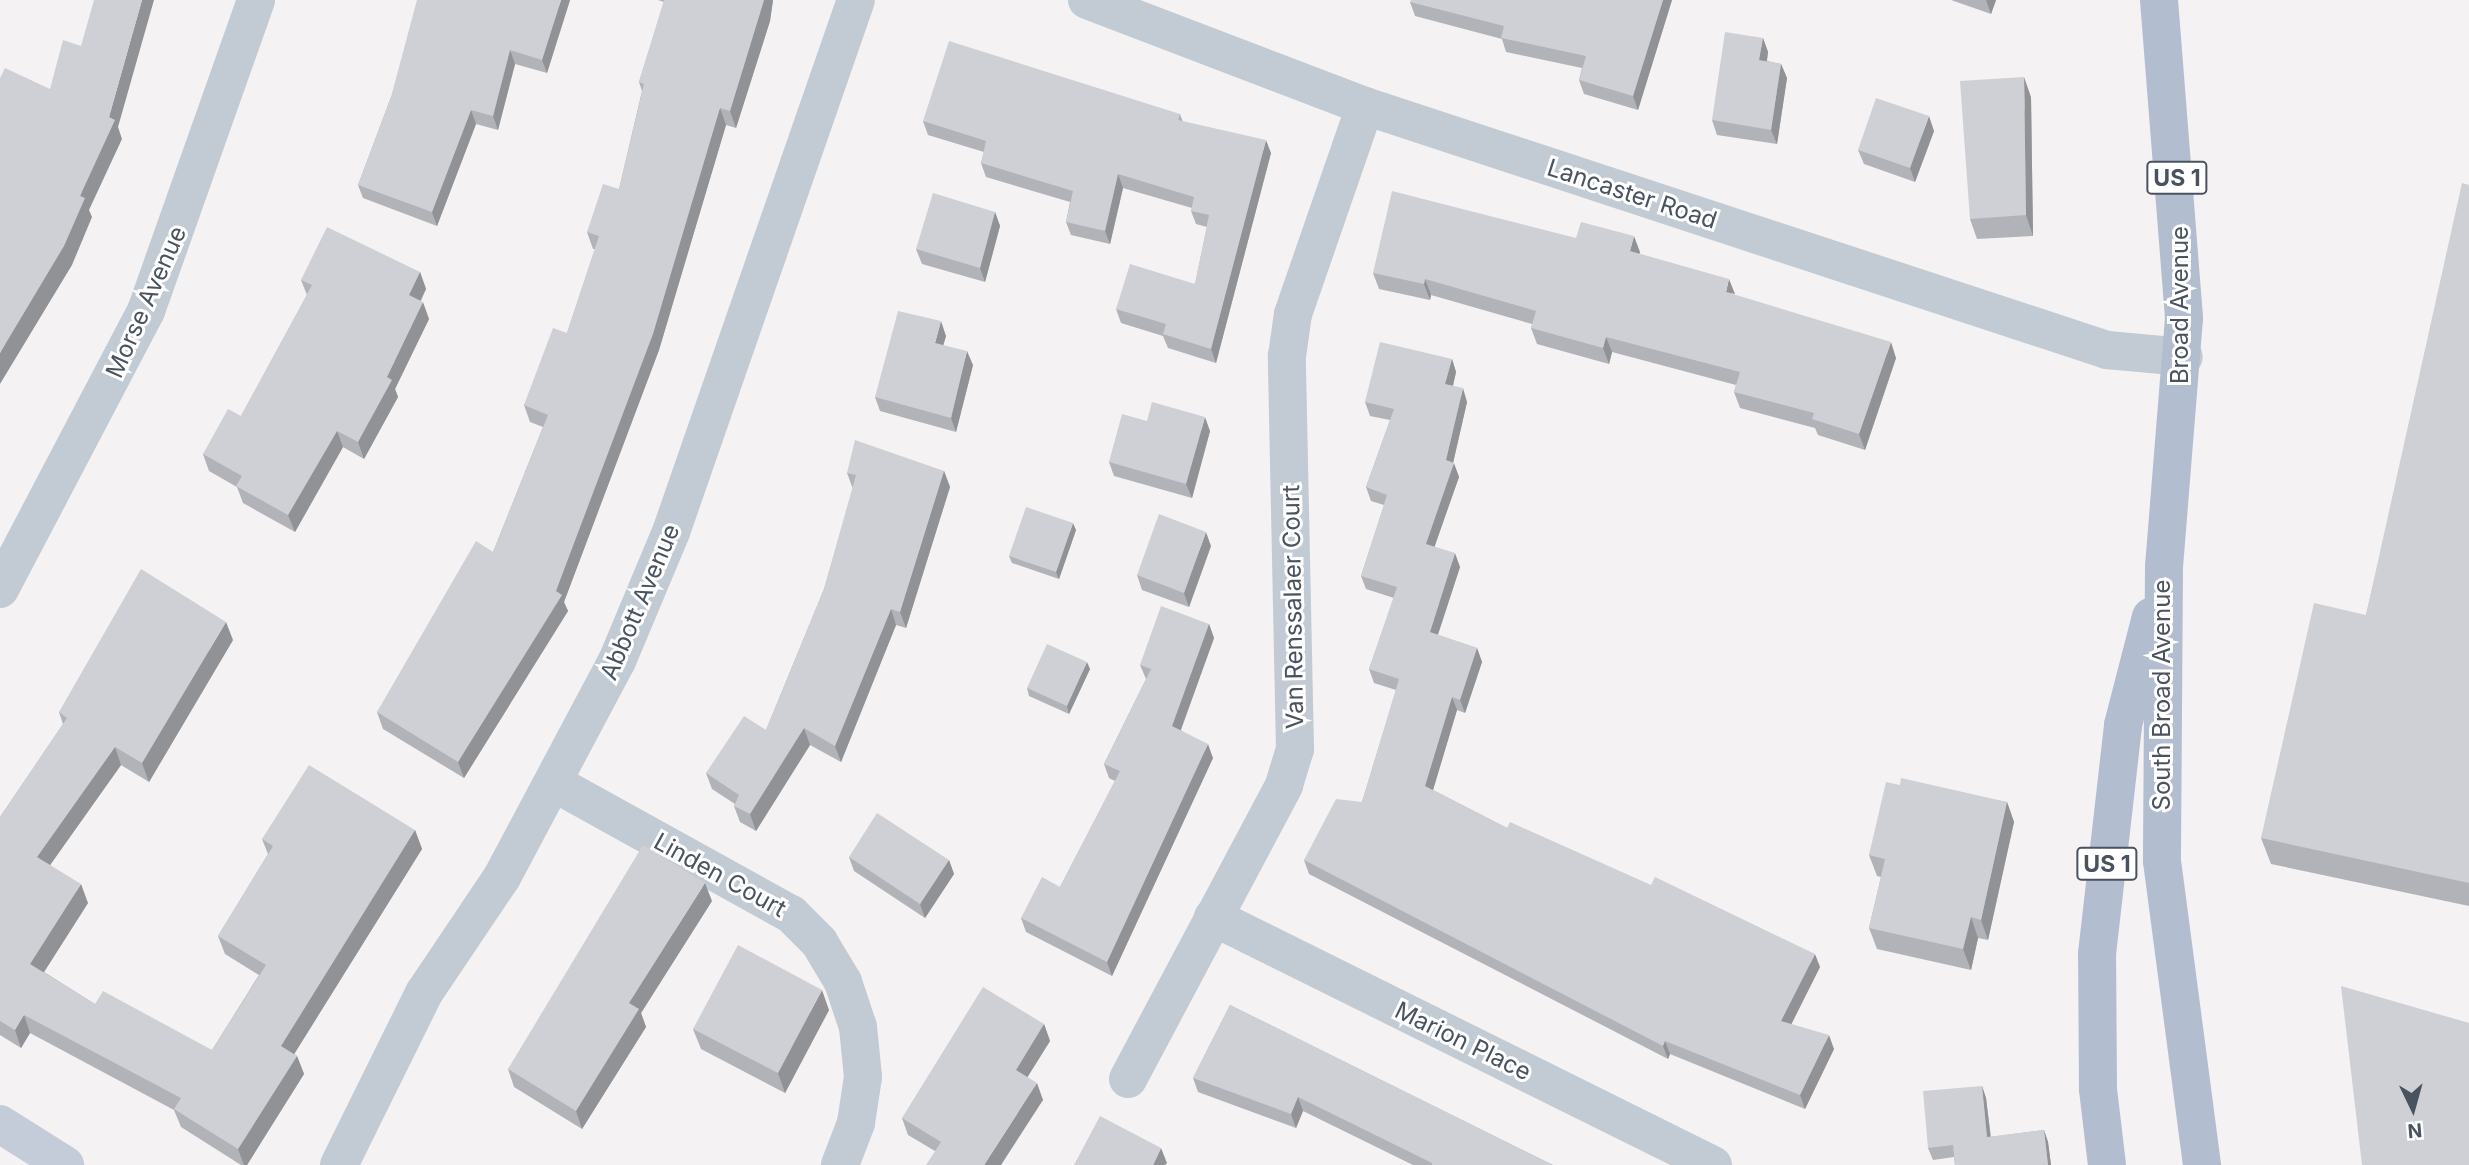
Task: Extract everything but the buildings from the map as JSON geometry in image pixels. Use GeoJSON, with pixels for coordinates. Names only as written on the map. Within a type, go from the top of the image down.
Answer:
{"type":"FeatureCollection","features":[{"type":"Feature","properties":{"kind":"main road","name":"Broad Avenue"},"geometry":{"type":"LineString","coordinates":[[2159,0],[2179,205],[2184,357],[2164,567]]}},
{"type":"Feature","properties":{"kind":"main road","name":"South Broad Avenue"},"geometry":{"type":"LineString","coordinates":[[2107,1165],[2098,1089],[2097,954],[2123,725],[2164,567]]}},
{"type":"Feature","properties":{"kind":"main road","name":"South Broad Avenue"},"geometry":{"type":"LineString","coordinates":[[2164,567],[2162,861],[2202,1165]]}},
{"type":"Feature","properties":{"kind":"street","name":"Morse Avenue"},"geometry":{"type":"LineString","coordinates":[[0,589],[146,312],[256,0]]}},
{"type":"Feature","properties":{"kind":"street","name":"Abbott Avenue"},"geometry":{"type":"LineString","coordinates":[[339,1165],[424,993],[556,783],[671,532],[856,0]]}},
{"type":"Feature","properties":{"kind":"street","name":"Lancaster Road"},"geometry":{"type":"LineString","coordinates":[[1087,0],[1365,106],[2107,350],[2184,357]]}},
{"type":"Feature","properties":{"kind":"street","name":"Van Renssalaer Court"},"geometry":{"type":"LineString","coordinates":[[1128,1079],[1284,785],[1295,749],[1287,356],[1293,314],[1365,106]]}},
{"type":"Feature","properties":{"kind":"street","name":"Linden Court"},"geometry":{"type":"LineString","coordinates":[[556,783],[791,914],[819,942],[844,982],[858,1027],[863,1077],[856,1123],[840,1165]]}},
{"type":"Feature","properties":{"kind":"street","name":"Marion Place"},"geometry":{"type":"LineString","coordinates":[[1213,917],[1713,1165]]}},
{"type":"Feature","properties":{"kind":"street"},"geometry":{"type":"LineString","coordinates":[[0,1124],[65,1165]]}}]}
